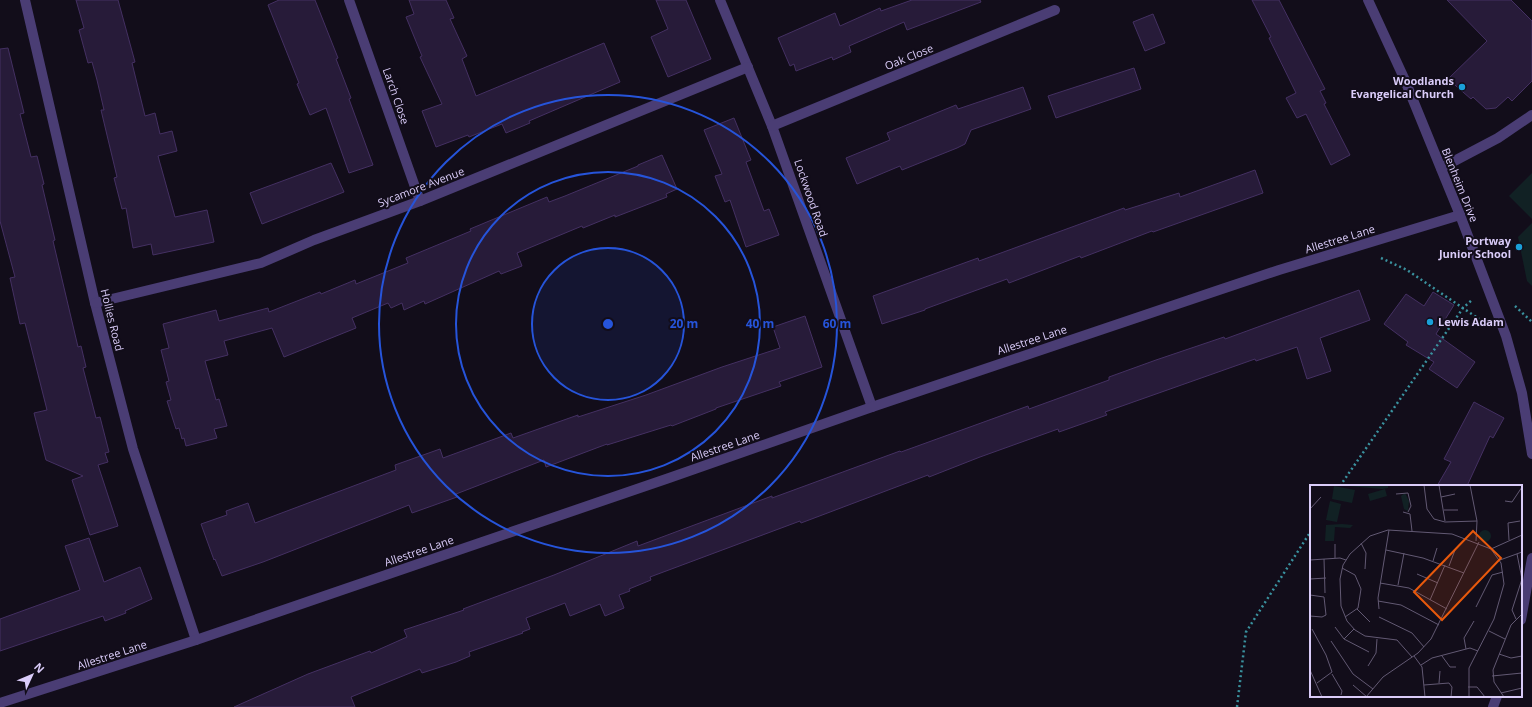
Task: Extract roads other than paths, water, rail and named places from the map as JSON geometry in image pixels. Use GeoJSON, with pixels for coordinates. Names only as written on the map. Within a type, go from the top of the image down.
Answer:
{"type":"FeatureCollection","features":[{"type":"Feature","properties":{"kind":"street","name":"Hollies Road"},"geometry":{"type":"LineString","coordinates":[[25,0],[95,303],[133,449],[196,640]]}},
{"type":"Feature","properties":{"kind":"street","name":"Larch Close"},"geometry":{"type":"LineString","coordinates":[[350,0],[420,201]]}},
{"type":"Feature","properties":{"kind":"street","name":"Lockwood Road"},"geometry":{"type":"LineString","coordinates":[[720,0],[772,126],[872,407]]}},
{"type":"Feature","properties":{"kind":"street","name":"Blenheim Drive"},"geometry":{"type":"LineString","coordinates":[[1368,0],[1404,78],[1441,168],[1506,336],[1522,393],[1532,454]]}},
{"type":"Feature","properties":{"kind":"street","name":"Oak Close"},"geometry":{"type":"LineString","coordinates":[[772,126],[1055,10]]}},
{"type":"Feature","properties":{"kind":"street","name":"Sycamore Avenue"},"geometry":{"type":"LineString","coordinates":[[95,303],[261,263],[314,240],[420,201],[748,67]]}},
{"type":"Feature","properties":{"kind":"street"},"geometry":{"type":"LineString","coordinates":[[1441,168],[1498,138],[1532,115]]}},
{"type":"Feature","properties":{"kind":"street","name":"Allestree Lane"},"geometry":{"type":"LineString","coordinates":[[0,703],[13,703],[661,481],[872,407],[1251,279],[1460,215]]}},
{"type":"Feature","properties":{"kind":"street"},"geometry":{"type":"LineString","coordinates":[[1522,614],[1532,558]]}},
{"type":"Feature","properties":{"kind":"street"},"geometry":{"type":"LineString","coordinates":[[1493,707],[1497,697]]}},
{"type":"Feature","properties":{"kind":"place","name":"Woodlands Evangelical Church"},"geometry":{"type":"Point","coordinates":[1462,87]}},
{"type":"Feature","properties":{"kind":"place","name":"Portway Junior School"},"geometry":{"type":"Point","coordinates":[1519,247]}},
{"type":"Feature","properties":{"kind":"place","name":"Lewis Adam"},"geometry":{"type":"Point","coordinates":[1430,322]}}]}
